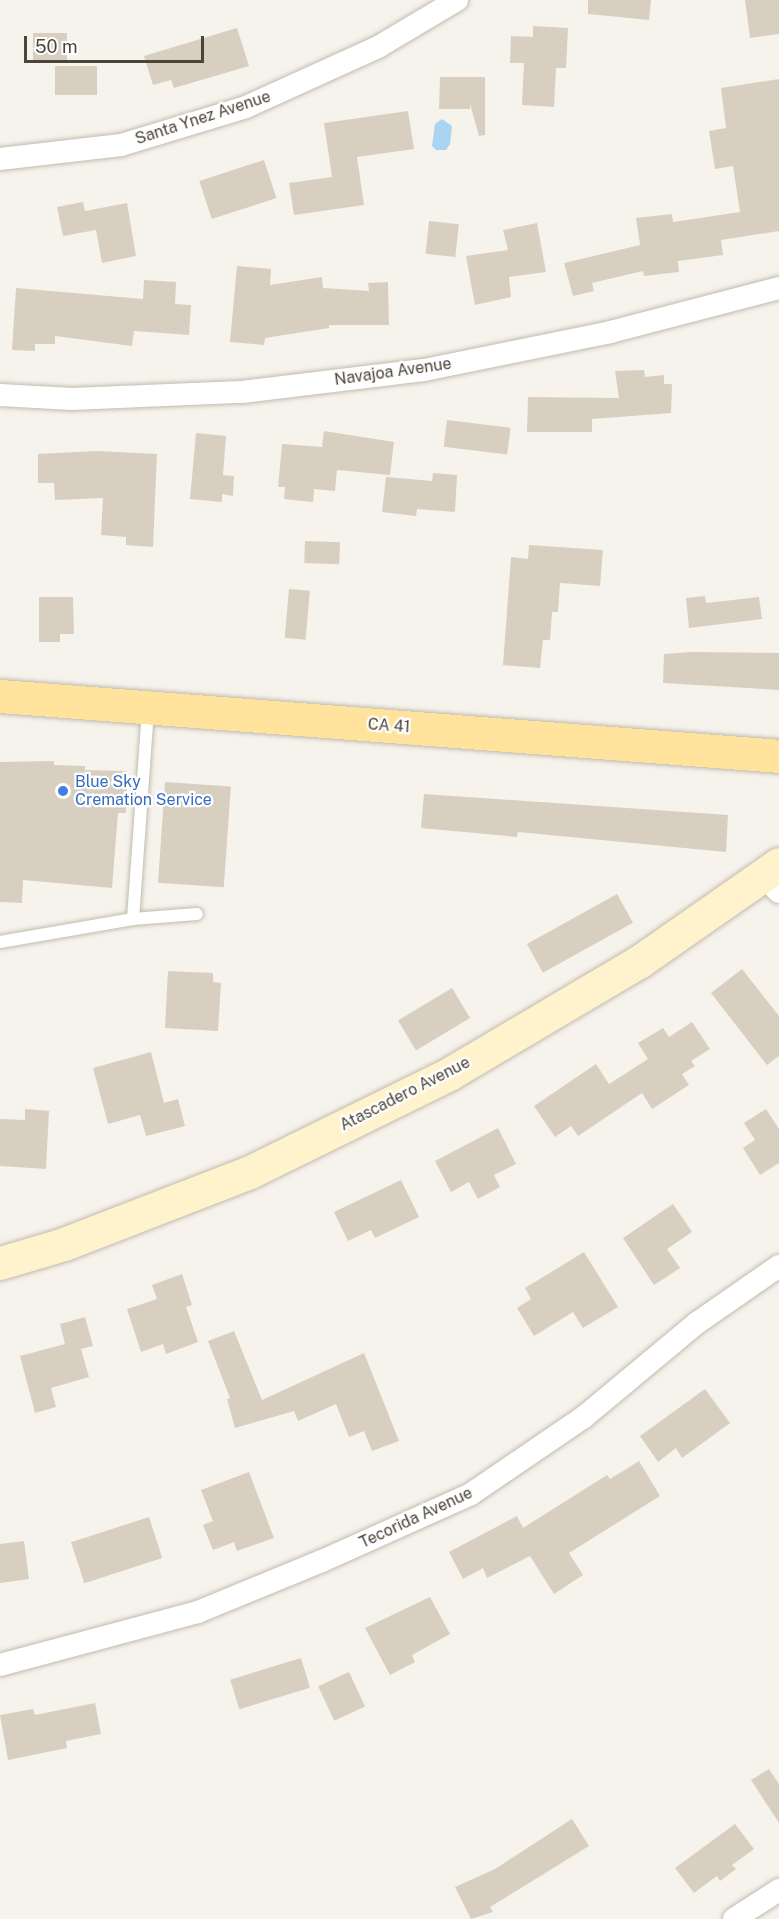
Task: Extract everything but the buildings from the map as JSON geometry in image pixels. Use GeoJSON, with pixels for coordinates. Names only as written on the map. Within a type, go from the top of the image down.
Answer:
{"type":"FeatureCollection","features":[{"type":"Feature","properties":{"kind":"main road","name":"CA 41"},"geometry":{"type":"LineString","coordinates":[[0,696],[779,756]]}},
{"type":"Feature","properties":{"kind":"main road","name":"Atascadero Avenue"},"geometry":{"type":"LineString","coordinates":[[0,1263],[64,1244],[250,1172],[449,1074],[640,962],[774,878]]}},
{"type":"Feature","properties":{"kind":"street","name":"Santa Ynez Avenue"},"geometry":{"type":"LineString","coordinates":[[0,159],[121,145],[246,107],[378,47],[457,0]]}},
{"type":"Feature","properties":{"kind":"street","name":"Navajoa Avenue"},"geometry":{"type":"LineString","coordinates":[[0,395],[72,399],[242,392],[424,370],[610,332],[779,288]]}},
{"type":"Feature","properties":{"kind":"street","name":"Tecorida Avenue"},"geometry":{"type":"LineString","coordinates":[[0,1665],[198,1612],[322,1562],[471,1494],[584,1417],[698,1323],[779,1266]]}},
{"type":"Feature","properties":{"kind":"street"},"geometry":{"type":"LineString","coordinates":[[734,1919],[779,1890]]}},
{"type":"Feature","properties":{"kind":"lane"},"geometry":{"type":"LineString","coordinates":[[134,919],[148,707]]}},
{"type":"Feature","properties":{"kind":"lane"},"geometry":{"type":"LineString","coordinates":[[0,942],[134,919],[197,914]]}},
{"type":"Feature","properties":{"kind":"water"},"geometry":{"type":"Polygon","coordinates":[[[442,119],[452,126],[450,144],[446,150],[436,150],[432,146],[435,124],[442,119]]]}},
{"type":"Feature","properties":{"kind":"place","name":"Blue Sky Cremation Service"},"geometry":{"type":"Point","coordinates":[63,791]}}]}
